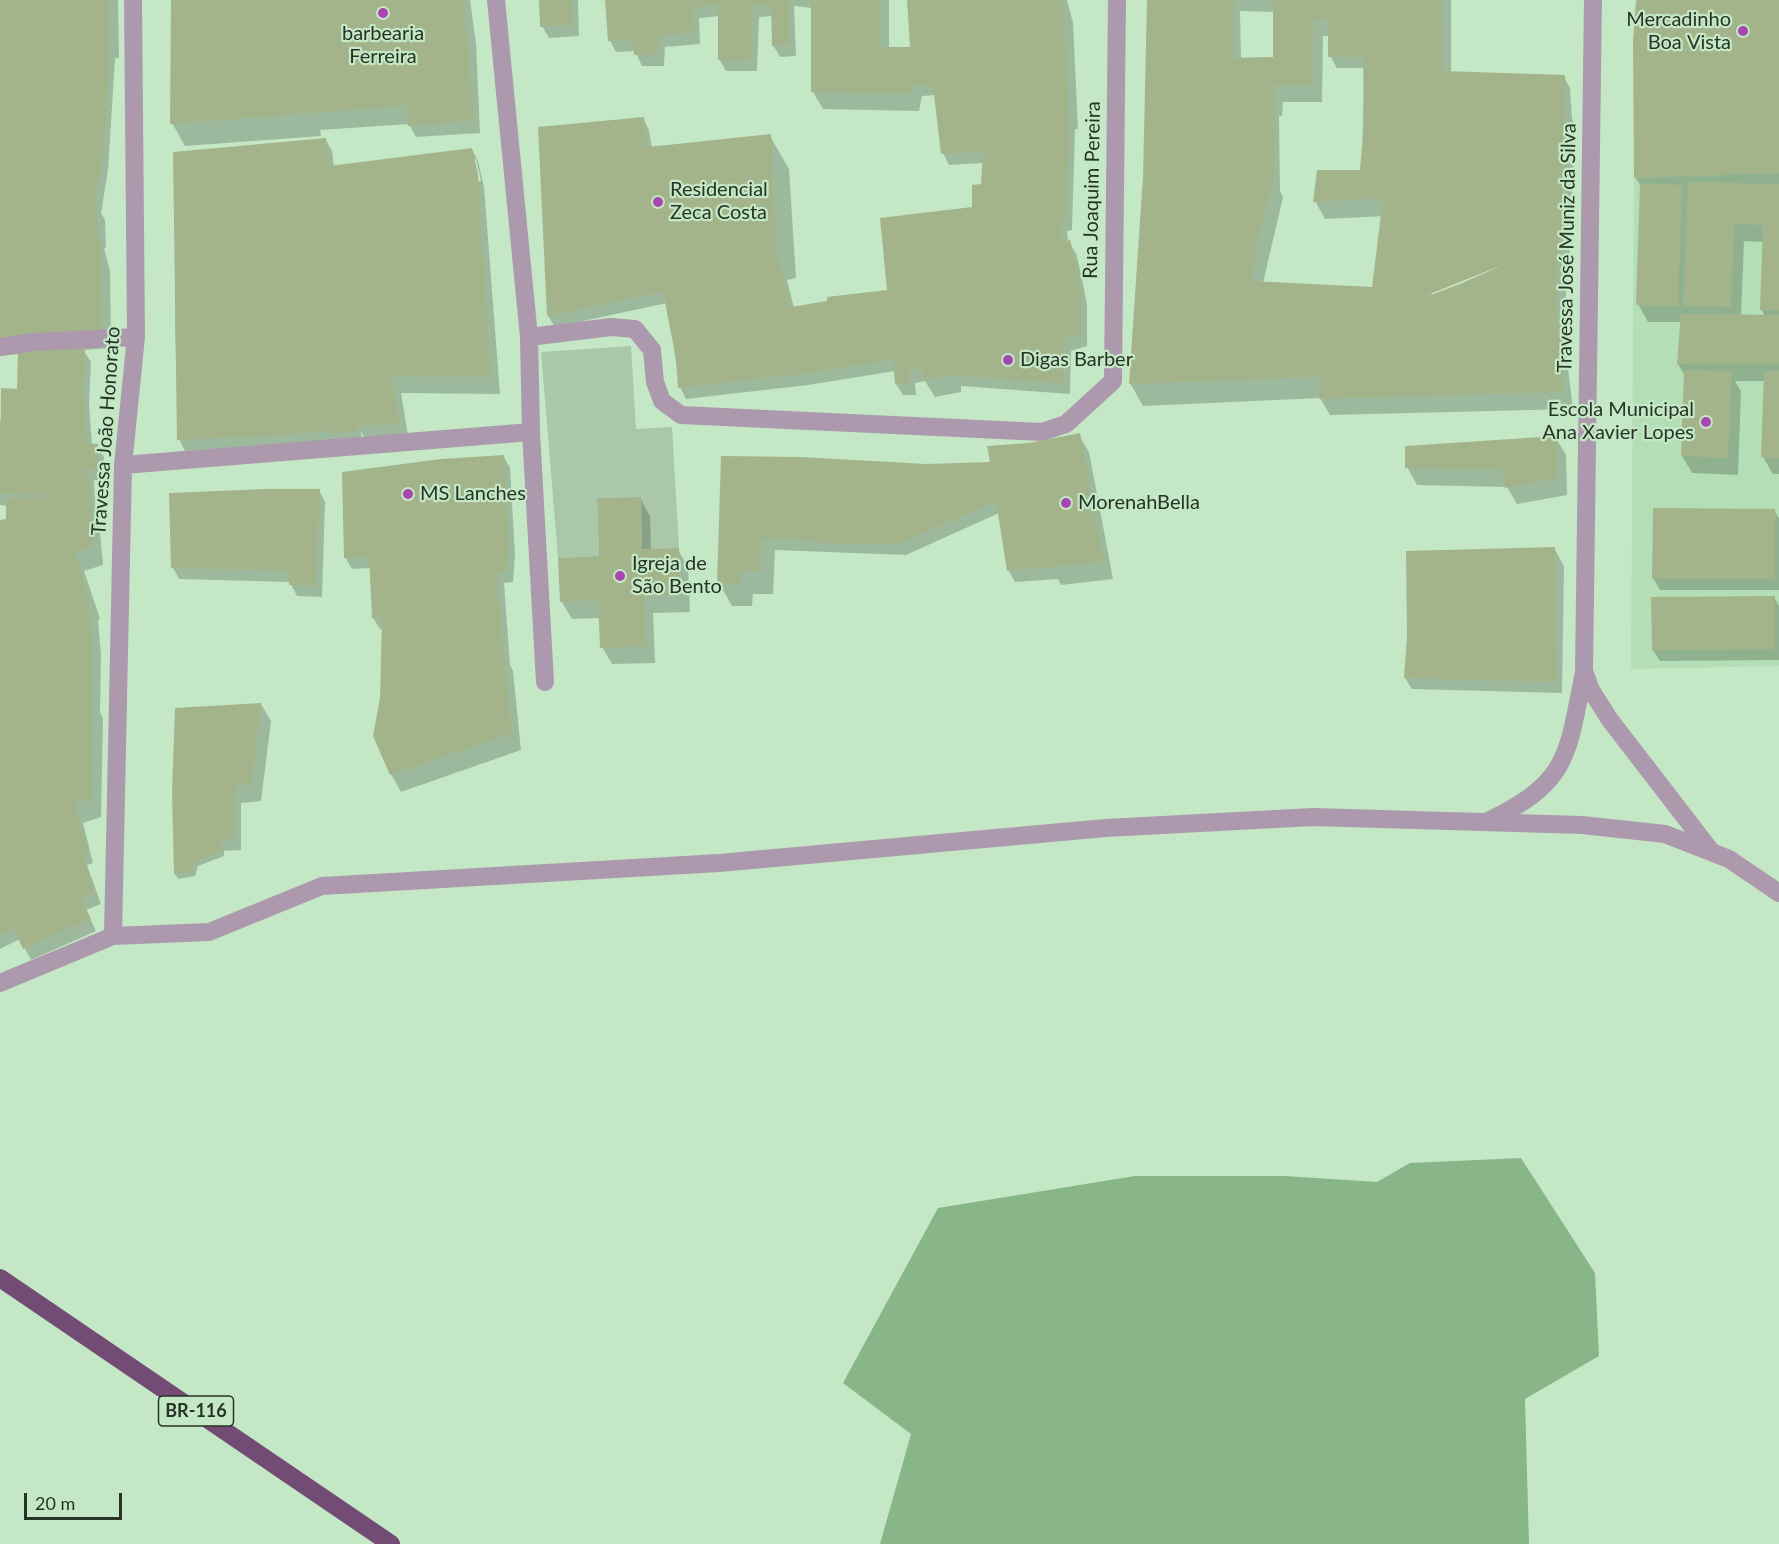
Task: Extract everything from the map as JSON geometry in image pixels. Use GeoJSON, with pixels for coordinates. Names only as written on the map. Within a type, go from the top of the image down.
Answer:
{"type":"FeatureCollection","features":[{"type":"Feature","properties":{"kind":"highway","name":"BR-116"},"geometry":{"type":"LineString","coordinates":[[0,1278],[391,1544]]}},
{"type":"Feature","properties":{"kind":"street","name":"Travessa João Honorato"},"geometry":{"type":"LineString","coordinates":[[113,936],[123,465],[136,337],[133,0]]}},
{"type":"Feature","properties":{"kind":"street"},"geometry":{"type":"LineString","coordinates":[[496,0],[529,337],[531,432],[545,682]]}},
{"type":"Feature","properties":{"kind":"street","name":"Rua Joaquim Pereira"},"geometry":{"type":"LineString","coordinates":[[529,337],[611,327],[635,329],[652,350],[655,382],[662,401],[681,416],[1042,432],[1066,424],[1113,381],[1117,0]]}},
{"type":"Feature","properties":{"kind":"street","name":"Travessa José Muniz da Silva"},"geometry":{"type":"LineString","coordinates":[[1593,0],[1584,671],[1591,690],[1610,720],[1711,851]]}},
{"type":"Feature","properties":{"kind":"street"},"geometry":{"type":"LineString","coordinates":[[0,347],[32,342],[136,337]]}},
{"type":"Feature","properties":{"kind":"street"},"geometry":{"type":"LineString","coordinates":[[123,465],[531,432]]}},
{"type":"Feature","properties":{"kind":"street"},"geometry":{"type":"LineString","coordinates":[[1483,824],[1519,807],[1538,793],[1553,777],[1568,749],[1584,671]]}},
{"type":"Feature","properties":{"kind":"street"},"geometry":{"type":"LineString","coordinates":[[0,983],[113,936],[208,932],[322,886],[719,863],[1106,828],[1313,817],[1483,824],[1582,825],[1665,834],[1729,859],[1779,893]]}},
{"type":"Feature","properties":{"kind":"shaded area","name":"Escola Municipal Ana Xavier Lopes"},"geometry":{"type":"Polygon","coordinates":[[[1779,173],[1779,666],[1631,669],[1634,178],[1779,173]]]}},
{"type":"Feature","properties":{"kind":"shaded area"},"geometry":{"type":"Polygon","coordinates":[[[631,346],[636,429],[672,427],[679,548],[642,549],[641,497],[597,498],[599,556],[558,558],[541,352],[631,346]]]}},
{"type":"Feature","properties":{"kind":"shaded area"},"geometry":{"type":"Polygon","coordinates":[[[1521,1158],[1595,1273],[1599,1356],[1525,1399],[1529,1544],[880,1544],[911,1434],[843,1383],[938,1208],[1135,1176],[1285,1176],[1377,1182],[1410,1163],[1521,1158]]]}},
{"type":"Feature","properties":{"kind":"building"},"geometry":{"type":"Polygon","coordinates":[[[0,0],[109,0],[109,73],[103,157],[95,201],[101,252],[102,331],[0,338],[0,0]]]}},
{"type":"Feature","properties":{"kind":"building"},"geometry":{"type":"Polygon","coordinates":[[[171,0],[464,0],[474,121],[408,126],[406,106],[170,124],[171,0]]]}},
{"type":"Feature","properties":{"kind":"building"},"geometry":{"type":"Polygon","coordinates":[[[539,0],[572,0],[574,25],[540,27],[539,0]]]}},
{"type":"Feature","properties":{"kind":"building"},"geometry":{"type":"Polygon","coordinates":[[[605,0],[789,0],[790,45],[772,46],[771,5],[753,6],[751,60],[718,60],[718,5],[693,7],[695,33],[659,36],[658,55],[634,55],[633,40],[608,41],[605,0]]]}},
{"type":"Feature","properties":{"kind":"building"},"geometry":{"type":"Polygon","coordinates":[[[811,0],[880,0],[879,47],[910,47],[907,0],[1064,0],[1070,146],[1066,180],[1067,219],[1061,220],[1063,242],[1070,240],[1077,265],[1081,293],[1081,335],[1065,339],[1064,384],[952,375],[924,380],[923,369],[909,371],[910,384],[895,384],[893,360],[801,374],[678,388],[676,359],[663,292],[547,316],[538,127],[644,117],[648,147],[771,134],[776,246],[791,307],[827,301],[827,297],[887,290],[880,218],[972,207],[972,185],[981,184],[983,152],[941,154],[933,86],[913,85],[909,94],[811,92],[811,0]]]}},
{"type":"Feature","properties":{"kind":"building"},"geometry":{"type":"Polygon","coordinates":[[[1147,0],[1234,0],[1235,56],[1223,58],[1273,57],[1273,0],[1442,0],[1443,71],[1565,75],[1566,133],[1562,199],[1564,221],[1558,243],[1556,304],[1564,392],[1319,399],[1320,377],[1129,384],[1143,177],[1147,0]],[[1314,19],[1313,85],[1274,85],[1274,178],[1256,247],[1252,281],[1372,287],[1383,198],[1313,202],[1317,170],[1360,170],[1364,123],[1363,57],[1328,57],[1328,19],[1314,19]],[[1512,261],[1415,300],[1415,301],[1460,284],[1512,261]]]}},
{"type":"Feature","properties":{"kind":"building"},"geometry":{"type":"Polygon","coordinates":[[[1636,0],[1779,0],[1779,173],[1634,178],[1633,42],[1636,0]],[[1674,43],[1740,45],[1740,44],[1674,43]]]}},
{"type":"Feature","properties":{"kind":"building"},"geometry":{"type":"Polygon","coordinates":[[[326,138],[329,166],[472,148],[478,174],[491,377],[392,376],[400,424],[356,426],[356,432],[330,434],[330,430],[290,435],[177,440],[173,152],[326,138]]]}},
{"type":"Feature","properties":{"kind":"building"},"geometry":{"type":"Polygon","coordinates":[[[1688,182],[1779,184],[1779,311],[1760,310],[1763,225],[1734,224],[1731,307],[1683,306],[1688,182]]]}},
{"type":"Feature","properties":{"kind":"building"},"geometry":{"type":"Polygon","coordinates":[[[1640,184],[1682,185],[1678,306],[1636,305],[1640,184]]]}},
{"type":"Feature","properties":{"kind":"building"},"geometry":{"type":"Polygon","coordinates":[[[1681,314],[1779,315],[1779,364],[1677,364],[1681,314]]]}},
{"type":"Feature","properties":{"kind":"building"},"geometry":{"type":"Polygon","coordinates":[[[85,349],[83,392],[87,443],[98,444],[97,470],[89,469],[94,547],[75,552],[88,596],[92,635],[92,799],[75,803],[88,851],[82,853],[96,892],[81,898],[91,919],[23,949],[13,928],[0,935],[0,520],[6,519],[6,498],[80,496],[0,494],[1,388],[17,389],[18,350],[85,349]]]}},
{"type":"Feature","properties":{"kind":"building"},"geometry":{"type":"Polygon","coordinates":[[[1684,370],[1732,372],[1728,458],[1681,456],[1684,370]]]}},
{"type":"Feature","properties":{"kind":"building"},"geometry":{"type":"Polygon","coordinates":[[[1764,371],[1779,371],[1779,458],[1761,457],[1764,371]]]}},
{"type":"Feature","properties":{"kind":"building"},"geometry":{"type":"Polygon","coordinates":[[[1080,433],[1104,562],[1007,571],[996,501],[899,544],[820,543],[799,539],[762,539],[761,571],[740,571],[740,584],[717,583],[721,456],[801,457],[926,464],[990,462],[987,446],[1029,443],[1080,433]]]}},
{"type":"Feature","properties":{"kind":"building"},"geometry":{"type":"Polygon","coordinates":[[[1557,436],[1557,478],[1505,488],[1502,470],[1405,468],[1405,446],[1557,436]]]}},
{"type":"Feature","properties":{"kind":"building"},"geometry":{"type":"Polygon","coordinates":[[[504,455],[509,542],[507,571],[498,571],[498,592],[512,733],[390,775],[373,736],[380,698],[382,617],[372,618],[369,557],[344,558],[342,472],[441,459],[504,455]]]}},
{"type":"Feature","properties":{"kind":"building"},"geometry":{"type":"Polygon","coordinates":[[[320,489],[316,586],[289,585],[289,571],[171,568],[169,493],[320,489]]]}},
{"type":"Feature","properties":{"kind":"building","name":"Igreja de São Bento"},"geometry":{"type":"Polygon","coordinates":[[[641,497],[642,549],[679,548],[681,595],[644,596],[646,646],[600,648],[598,600],[560,602],[558,558],[599,556],[597,498],[641,497]]]}},
{"type":"Feature","properties":{"kind":"building"},"geometry":{"type":"Polygon","coordinates":[[[1653,508],[1775,509],[1775,579],[1652,579],[1653,508]]]}},
{"type":"Feature","properties":{"kind":"building"},"geometry":{"type":"Polygon","coordinates":[[[1555,547],[1556,682],[1404,678],[1407,637],[1406,551],[1555,547]]]}},
{"type":"Feature","properties":{"kind":"building"},"geometry":{"type":"Polygon","coordinates":[[[1775,596],[1775,649],[1652,650],[1651,597],[1775,596]]]}},
{"type":"Feature","properties":{"kind":"building"},"geometry":{"type":"Polygon","coordinates":[[[261,703],[252,784],[235,787],[235,839],[222,839],[222,851],[196,861],[193,871],[174,874],[172,791],[175,708],[261,703]]]}},
{"type":"Feature","properties":{"kind":"place","name":"barbearia Ferreira"},"geometry":{"type":"Point","coordinates":[383,13]}},
{"type":"Feature","properties":{"kind":"place","name":"Mercadinho Boa Vista"},"geometry":{"type":"Point","coordinates":[1743,31]}},
{"type":"Feature","properties":{"kind":"place","name":"Residencial Zeca Costa"},"geometry":{"type":"Point","coordinates":[658,202]}},
{"type":"Feature","properties":{"kind":"place","name":"Digas Barber"},"geometry":{"type":"Point","coordinates":[1008,360]}},
{"type":"Feature","properties":{"kind":"place","name":"Escola Municipal Ana Xavier Lopes"},"geometry":{"type":"Point","coordinates":[1706,422]}},
{"type":"Feature","properties":{"kind":"place","name":"MS Lanches"},"geometry":{"type":"Point","coordinates":[408,494]}},
{"type":"Feature","properties":{"kind":"place","name":"MorenahBella"},"geometry":{"type":"Point","coordinates":[1066,503]}},
{"type":"Feature","properties":{"kind":"place","name":"Igreja de São Bento"},"geometry":{"type":"Point","coordinates":[620,576]}}]}
